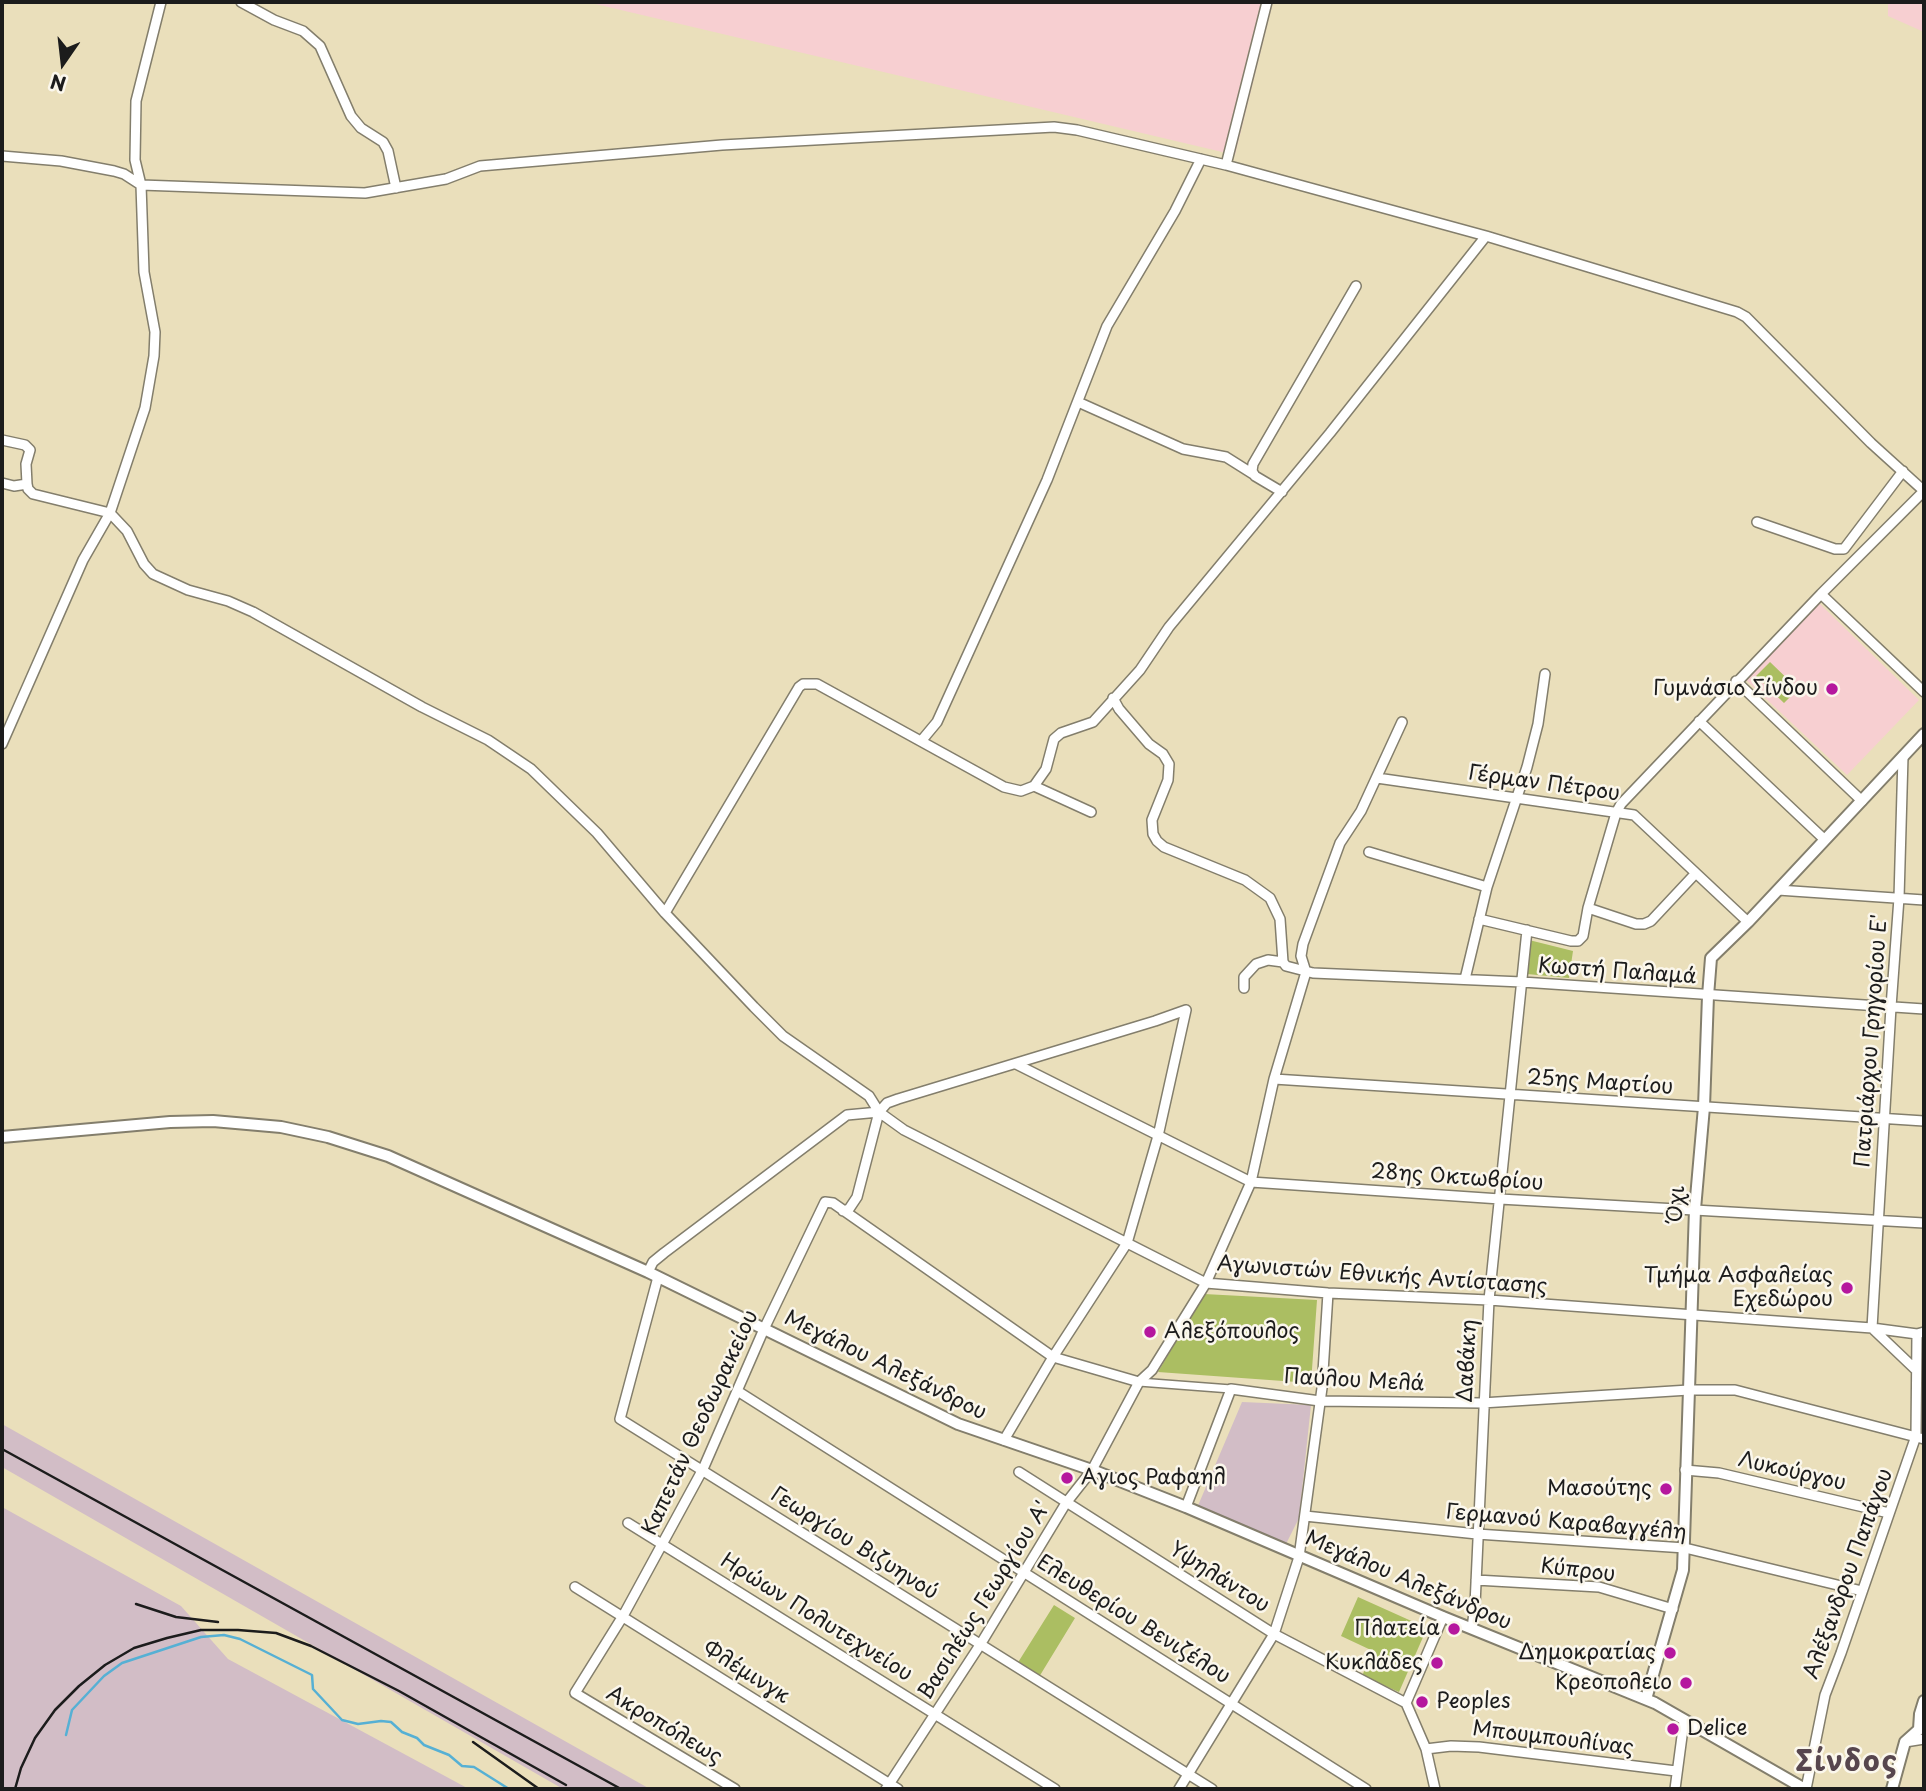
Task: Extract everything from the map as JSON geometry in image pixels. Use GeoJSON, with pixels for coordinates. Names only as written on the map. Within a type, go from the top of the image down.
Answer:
{"type":"FeatureCollection","features":[{"type":"Feature","properties":{"kind":"street"},"geometry":{"type":"LineString","coordinates":[[2,744],[83,560],[110,513],[145,408],[154,356],[155,332],[142,251],[141,186],[135,160],[136,101],[161,2]]}},
{"type":"Feature","properties":{"kind":"street"},"geometry":{"type":"LineString","coordinates":[[241,2],[274,20],[303,31],[320,46],[351,116],[361,128],[383,142],[388,151],[396,188]]}},
{"type":"Feature","properties":{"kind":"street"},"geometry":{"type":"LineString","coordinates":[[1226,165],[1267,2]]}},
{"type":"Feature","properties":{"kind":"street"},"geometry":{"type":"LineString","coordinates":[[2,156],[61,161],[114,171],[131,178],[141,186],[365,193],[446,179],[480,166],[722,145],[1055,127],[1226,165],[1486,236],[1737,312],[1746,317],[1871,443],[1924,491],[1736,681],[1628,795],[1616,813],[1588,908],[1583,936],[1578,941],[1571,942],[1479,919]]}},
{"type":"Feature","properties":{"kind":"street"},"geometry":{"type":"LineString","coordinates":[[922,740],[937,722],[1047,480],[1107,326],[1175,211],[1201,159]]}},
{"type":"Feature","properties":{"kind":"street"},"geometry":{"type":"LineString","coordinates":[[666,913],[803,684],[817,684],[1013,790],[1021,791],[1034,786],[1046,768],[1054,739],[1061,733],[1093,722],[1140,670],[1170,627],[1282,492],[1486,236]]}},
{"type":"Feature","properties":{"kind":"street"},"geometry":{"type":"LineString","coordinates":[[1253,474],[1253,464],[1356,286]]}},
{"type":"Feature","properties":{"kind":"street"},"geometry":{"type":"LineString","coordinates":[[1078,402],[1183,449],[1226,457],[1282,492]]}},
{"type":"Feature","properties":{"kind":"street"},"geometry":{"type":"LineString","coordinates":[[2,440],[25,445],[30,450],[26,464],[27,484],[33,494],[110,513]]}},
{"type":"Feature","properties":{"kind":"street"},"geometry":{"type":"LineString","coordinates":[[1757,522],[1835,549],[1844,549],[1903,471]]}},
{"type":"Feature","properties":{"kind":"street"},"geometry":{"type":"LineString","coordinates":[[2,483],[13,486],[27,484]]}},
{"type":"Feature","properties":{"kind":"street","name":"Αγωνιστών Εθνικής Αντίστασης"},"geometry":{"type":"LineString","coordinates":[[110,513],[127,531],[144,564],[153,573],[188,590],[228,601],[253,612],[422,707],[488,740],[531,769],[597,833],[666,913],[783,1036],[869,1096],[879,1112],[904,1130],[1206,1283],[1328,1293],[1489,1300],[1921,1333]]}},
{"type":"Feature","properties":{"kind":"street"},"geometry":{"type":"LineString","coordinates":[[1821,594],[1924,692]]}},
{"type":"Feature","properties":{"kind":"street"},"geometry":{"type":"LineString","coordinates":[[1465,979],[1487,887],[1527,767],[1538,724],[1545,674]]}},
{"type":"Feature","properties":{"kind":"street"},"geometry":{"type":"LineString","coordinates":[[1736,681],[1861,801]]}},
{"type":"Feature","properties":{"kind":"street"},"geometry":{"type":"LineString","coordinates":[[1114,698],[1118,709],[1149,744],[1163,754],[1169,764],[1168,780],[1152,820],[1153,834],[1157,841],[1164,847],[1245,880],[1270,898],[1280,919],[1283,962],[1286,966],[1306,972]]}},
{"type":"Feature","properties":{"kind":"street"},"geometry":{"type":"LineString","coordinates":[[1699,721],[1825,840]]}},
{"type":"Feature","properties":{"kind":"street","name":"Βασιλέως Γεωργίου Α'"},"geometry":{"type":"LineString","coordinates":[[892,1787],[1023,1571],[1066,1503],[1092,1470],[1139,1382],[1153,1370],[1206,1283],[1251,1182],[1274,1079],[1306,972],[1301,957],[1303,944],[1340,844],[1361,811],[1402,722]]}},
{"type":"Feature","properties":{"kind":"street","name":"Όχι"},"geometry":{"type":"LineString","coordinates":[[1685,1548],[1685,1470],[1695,1209],[1704,1107],[1711,958],[1924,734]]}},
{"type":"Feature","properties":{"kind":"street","name":"Πατριάρχου Γρηγορίου Ε'"},"geometry":{"type":"LineString","coordinates":[[1872,1328],[1899,898],[1903,756]]}},
{"type":"Feature","properties":{"kind":"street","name":"Γέρμαν Πέτρου"},"geometry":{"type":"LineString","coordinates":[[1377,778],[1626,813],[1640,818],[1695,874],[1748,922]]}},
{"type":"Feature","properties":{"kind":"street"},"geometry":{"type":"LineString","coordinates":[[1034,786],[1091,813]]}},
{"type":"Feature","properties":{"kind":"street"},"geometry":{"type":"LineString","coordinates":[[1369,852],[1487,887]]}},
{"type":"Feature","properties":{"kind":"street"},"geometry":{"type":"LineString","coordinates":[[1588,908],[1644,925],[1651,921],[1695,874]]}},
{"type":"Feature","properties":{"kind":"street"},"geometry":{"type":"LineString","coordinates":[[1778,890],[1924,900]]}},
{"type":"Feature","properties":{"kind":"street","name":"Δαβάκη"},"geometry":{"type":"LineString","coordinates":[[1472,1628],[1489,1300],[1527,930]]}},
{"type":"Feature","properties":{"kind":"street"},"geometry":{"type":"LineString","coordinates":[[1244,988],[1244,977],[1256,964],[1268,960],[1283,962]]}},
{"type":"Feature","properties":{"kind":"street","name":"Κωστή Παλαμά"},"geometry":{"type":"LineString","coordinates":[[1306,972],[1522,982],[1924,1009]]}},
{"type":"Feature","properties":{"kind":"street"},"geometry":{"type":"LineString","coordinates":[[843,1211],[849,1209],[857,1197],[879,1112],[887,1103],[1186,1010],[1158,1136],[1126,1243],[1004,1440]]}},
{"type":"Feature","properties":{"kind":"street","name":"28ης Οκτωβρίου"},"geometry":{"type":"LineString","coordinates":[[1016,1064],[1251,1182],[1924,1223]]}},
{"type":"Feature","properties":{"kind":"street","name":"25ης Μαρτίου"},"geometry":{"type":"LineString","coordinates":[[1274,1079],[1924,1121]]}},
{"type":"Feature","properties":{"kind":"street"},"geometry":{"type":"LineString","coordinates":[[653,1275],[653,1262],[664,1252],[847,1115],[879,1112]]}},
{"type":"Feature","properties":{"kind":"street","name":"Μεγάλου Αλεξάνδρου"},"geometry":{"type":"LineString","coordinates":[[2,1137],[170,1122],[213,1121],[281,1126],[388,1156],[653,1275],[958,1424],[1092,1470],[1186,1507],[1443,1617],[1646,1699],[1806,1789]]}},
{"type":"Feature","properties":{"kind":"street","name":"Παύλου Μελά"},"geometry":{"type":"LineString","coordinates":[[829,1201],[1053,1357],[1139,1382],[1320,1401],[1482,1403],[1689,1390],[1735,1390],[1920,1437]]}},
{"type":"Feature","properties":{"kind":"street","name":"Καπετάν Θεοδωρακείου"},"geometry":{"type":"LineString","coordinates":[[575,1693],[623,1616],[703,1469],[739,1392],[764,1329],[823,1205],[829,1201]]}},
{"type":"Feature","properties":{"kind":"street","name":"Γεωργίου Βιζυηνού"},"geometry":{"type":"LineString","coordinates":[[653,1275],[620,1419],[1212,1789]]}},
{"type":"Feature","properties":{"kind":"street"},"geometry":{"type":"LineString","coordinates":[[1179,1789],[1274,1634],[1299,1556],[1320,1401],[1328,1293]]}},
{"type":"Feature","properties":{"kind":"street"},"geometry":{"type":"LineString","coordinates":[[1872,1328],[1916,1370]]}},
{"type":"Feature","properties":{"kind":"street","name":"Αλέξανδρου Παπάγου"},"geometry":{"type":"LineString","coordinates":[[1806,1789],[1825,1695],[1889,1513],[1920,1437],[1916,1370],[1921,1333]]}},
{"type":"Feature","properties":{"kind":"street"},"geometry":{"type":"LineString","coordinates":[[1186,1507],[1231,1390]]}},
{"type":"Feature","properties":{"kind":"street","name":"Ελευθερίου Βενιζέλου"},"geometry":{"type":"LineString","coordinates":[[739,1392],[1366,1789]]}},
{"type":"Feature","properties":{"kind":"street","name":"Λυκούργου"},"geometry":{"type":"LineString","coordinates":[[1685,1470],[1719,1473],[1889,1513]]}},
{"type":"Feature","properties":{"kind":"street","name":"Υψηλάντου"},"geometry":{"type":"LineString","coordinates":[[1019,1472],[1274,1634],[1406,1703]]}},
{"type":"Feature","properties":{"kind":"street","name":"Γερμανού Καραβαγγέλη"},"geometry":{"type":"LineString","coordinates":[[1305,1516],[1477,1534],[1685,1548],[1862,1591]]}},
{"type":"Feature","properties":{"kind":"street","name":"Ηρώων Πολυτεχνείου"},"geometry":{"type":"LineString","coordinates":[[628,1523],[1055,1789]]}},
{"type":"Feature","properties":{"kind":"street"},"geometry":{"type":"LineString","coordinates":[[1646,1699],[1674,1609],[1683,1572],[1685,1548]]}},
{"type":"Feature","properties":{"kind":"street","name":"Κύπρου"},"geometry":{"type":"LineString","coordinates":[[1476,1580],[1599,1587],[1674,1609]]}},
{"type":"Feature","properties":{"kind":"street","name":"Φλέμινγκ"},"geometry":{"type":"LineString","coordinates":[[575,1587],[892,1787]]}},
{"type":"Feature","properties":{"kind":"street"},"geometry":{"type":"LineString","coordinates":[[1435,1789],[1426,1749],[1406,1703],[1443,1617]]}},
{"type":"Feature","properties":{"kind":"street","name":"Ακροπόλεως"},"geometry":{"type":"LineString","coordinates":[[575,1693],[735,1789]]}},
{"type":"Feature","properties":{"kind":"street"},"geometry":{"type":"LineString","coordinates":[[1892,1789],[1905,1742],[1922,1731],[1920,1714],[1924,1701]]}},
{"type":"Feature","properties":{"kind":"street"},"geometry":{"type":"LineString","coordinates":[[1675,1789],[1684,1721]]}},
{"type":"Feature","properties":{"kind":"street","name":"Μπουμπουλίνας"},"geometry":{"type":"LineString","coordinates":[[1426,1749],[1479,1747],[1676,1771]]}},
{"type":"Feature","properties":{"kind":"shaded area"},"geometry":{"type":"Polygon","coordinates":[[[587,2],[1273,2],[1235,155],[587,2]]]}},
{"type":"Feature","properties":{"kind":"shaded area"},"geometry":{"type":"Polygon","coordinates":[[[1888,2],[1924,2],[1924,32],[1888,16],[1888,2]]]}},
{"type":"Feature","properties":{"kind":"shaded area","name":"Γυμνάσιο Σίνδου"},"geometry":{"type":"Polygon","coordinates":[[[1819,603],[1919,700],[1847,775],[1745,679],[1819,603]]]}},
{"type":"Feature","properties":{"kind":"shaded area"},"geometry":{"type":"Polygon","coordinates":[[[1242,1402],[1311,1405],[1299,1518],[1286,1544],[1197,1508],[1242,1402]]]}},
{"type":"Feature","properties":{"kind":"shaded area"},"geometry":{"type":"Polygon","coordinates":[[[2,1424],[650,1789],[563,1789],[2,1467],[2,1424]]]}},
{"type":"Feature","properties":{"kind":"shaded area"},"geometry":{"type":"Polygon","coordinates":[[[2,1507],[181,1606],[228,1659],[469,1789],[2,1789],[2,1507]]]}},
{"type":"Feature","properties":{"kind":"green space"},"geometry":{"type":"Polygon","coordinates":[[[1770,662],[1798,689],[1784,703],[1756,676],[1770,662]]]}},
{"type":"Feature","properties":{"kind":"green space"},"geometry":{"type":"Polygon","coordinates":[[[1529,940],[1573,951],[1569,978],[1527,974],[1529,940]]]}},
{"type":"Feature","properties":{"kind":"green space"},"geometry":{"type":"Polygon","coordinates":[[[1204,1294],[1317,1300],[1311,1383],[1158,1372],[1204,1294]]]}},
{"type":"Feature","properties":{"kind":"green space"},"geometry":{"type":"Polygon","coordinates":[[[1358,1597],[1427,1628],[1399,1692],[1362,1676],[1373,1651],[1341,1636],[1358,1597]]]}},
{"type":"Feature","properties":{"kind":"green space"},"geometry":{"type":"Polygon","coordinates":[[[1054,1605],[1075,1618],[1039,1677],[1017,1664],[1054,1605]]]}},
{"type":"Feature","properties":{"kind":"waterway"},"geometry":{"type":"LineString","coordinates":[[66,1735],[72,1710],[104,1676],[122,1663],[201,1637],[224,1635],[240,1639],[312,1675],[313,1689],[342,1720],[358,1724],[391,1722],[424,1745],[449,1755],[462,1766],[474,1767],[509,1789]]}},
{"type":"Feature","properties":{"kind":"railway"},"geometry":{"type":"LineString","coordinates":[[2,1449],[621,1789]]}},
{"type":"Feature","properties":{"kind":"railway"},"geometry":{"type":"LineString","coordinates":[[136,1604],[176,1617],[218,1622]]}},
{"type":"Feature","properties":{"kind":"railway"},"geometry":{"type":"LineString","coordinates":[[15,1789],[35,1738],[55,1710],[79,1686],[105,1665],[134,1648],[201,1630],[276,1633],[311,1646],[399,1691],[566,1785]]}},
{"type":"Feature","properties":{"kind":"railway"},"geometry":{"type":"LineString","coordinates":[[473,1742],[539,1789]]}},
{"type":"Feature","properties":{"kind":"place","name":"Γυμνάσιο Σίνδου"},"geometry":{"type":"Point","coordinates":[1832,689]}},
{"type":"Feature","properties":{"kind":"place","name":"Τμήμα Ασφαλείας Εχεδώρου"},"geometry":{"type":"Point","coordinates":[1847,1288]}},
{"type":"Feature","properties":{"kind":"place","name":"Αλεξόπουλος"},"geometry":{"type":"Point","coordinates":[1150,1332]}},
{"type":"Feature","properties":{"kind":"place","name":"Αγιος Ραφαηλ"},"geometry":{"type":"Point","coordinates":[1067,1478]}},
{"type":"Feature","properties":{"kind":"place","name":"Μασούτης"},"geometry":{"type":"Point","coordinates":[1666,1489]}},
{"type":"Feature","properties":{"kind":"place","name":"Πλατεία"},"geometry":{"type":"Point","coordinates":[1454,1629]}},
{"type":"Feature","properties":{"kind":"place","name":"Δημοκρατίας"},"geometry":{"type":"Point","coordinates":[1670,1653]}},
{"type":"Feature","properties":{"kind":"place","name":"Κυκλάδες"},"geometry":{"type":"Point","coordinates":[1437,1663]}},
{"type":"Feature","properties":{"kind":"place","name":"Κρεοπολειο"},"geometry":{"type":"Point","coordinates":[1686,1683]}},
{"type":"Feature","properties":{"kind":"place","name":"Peoples"},"geometry":{"type":"Point","coordinates":[1422,1702]}},
{"type":"Feature","properties":{"kind":"place","name":"Delice"},"geometry":{"type":"Point","coordinates":[1673,1729]}},
{"type":"Feature","properties":{"kind":"district","name":"Σίνδος"},"geometry":{"type":"Point","coordinates":[1847,1763]}}]}
